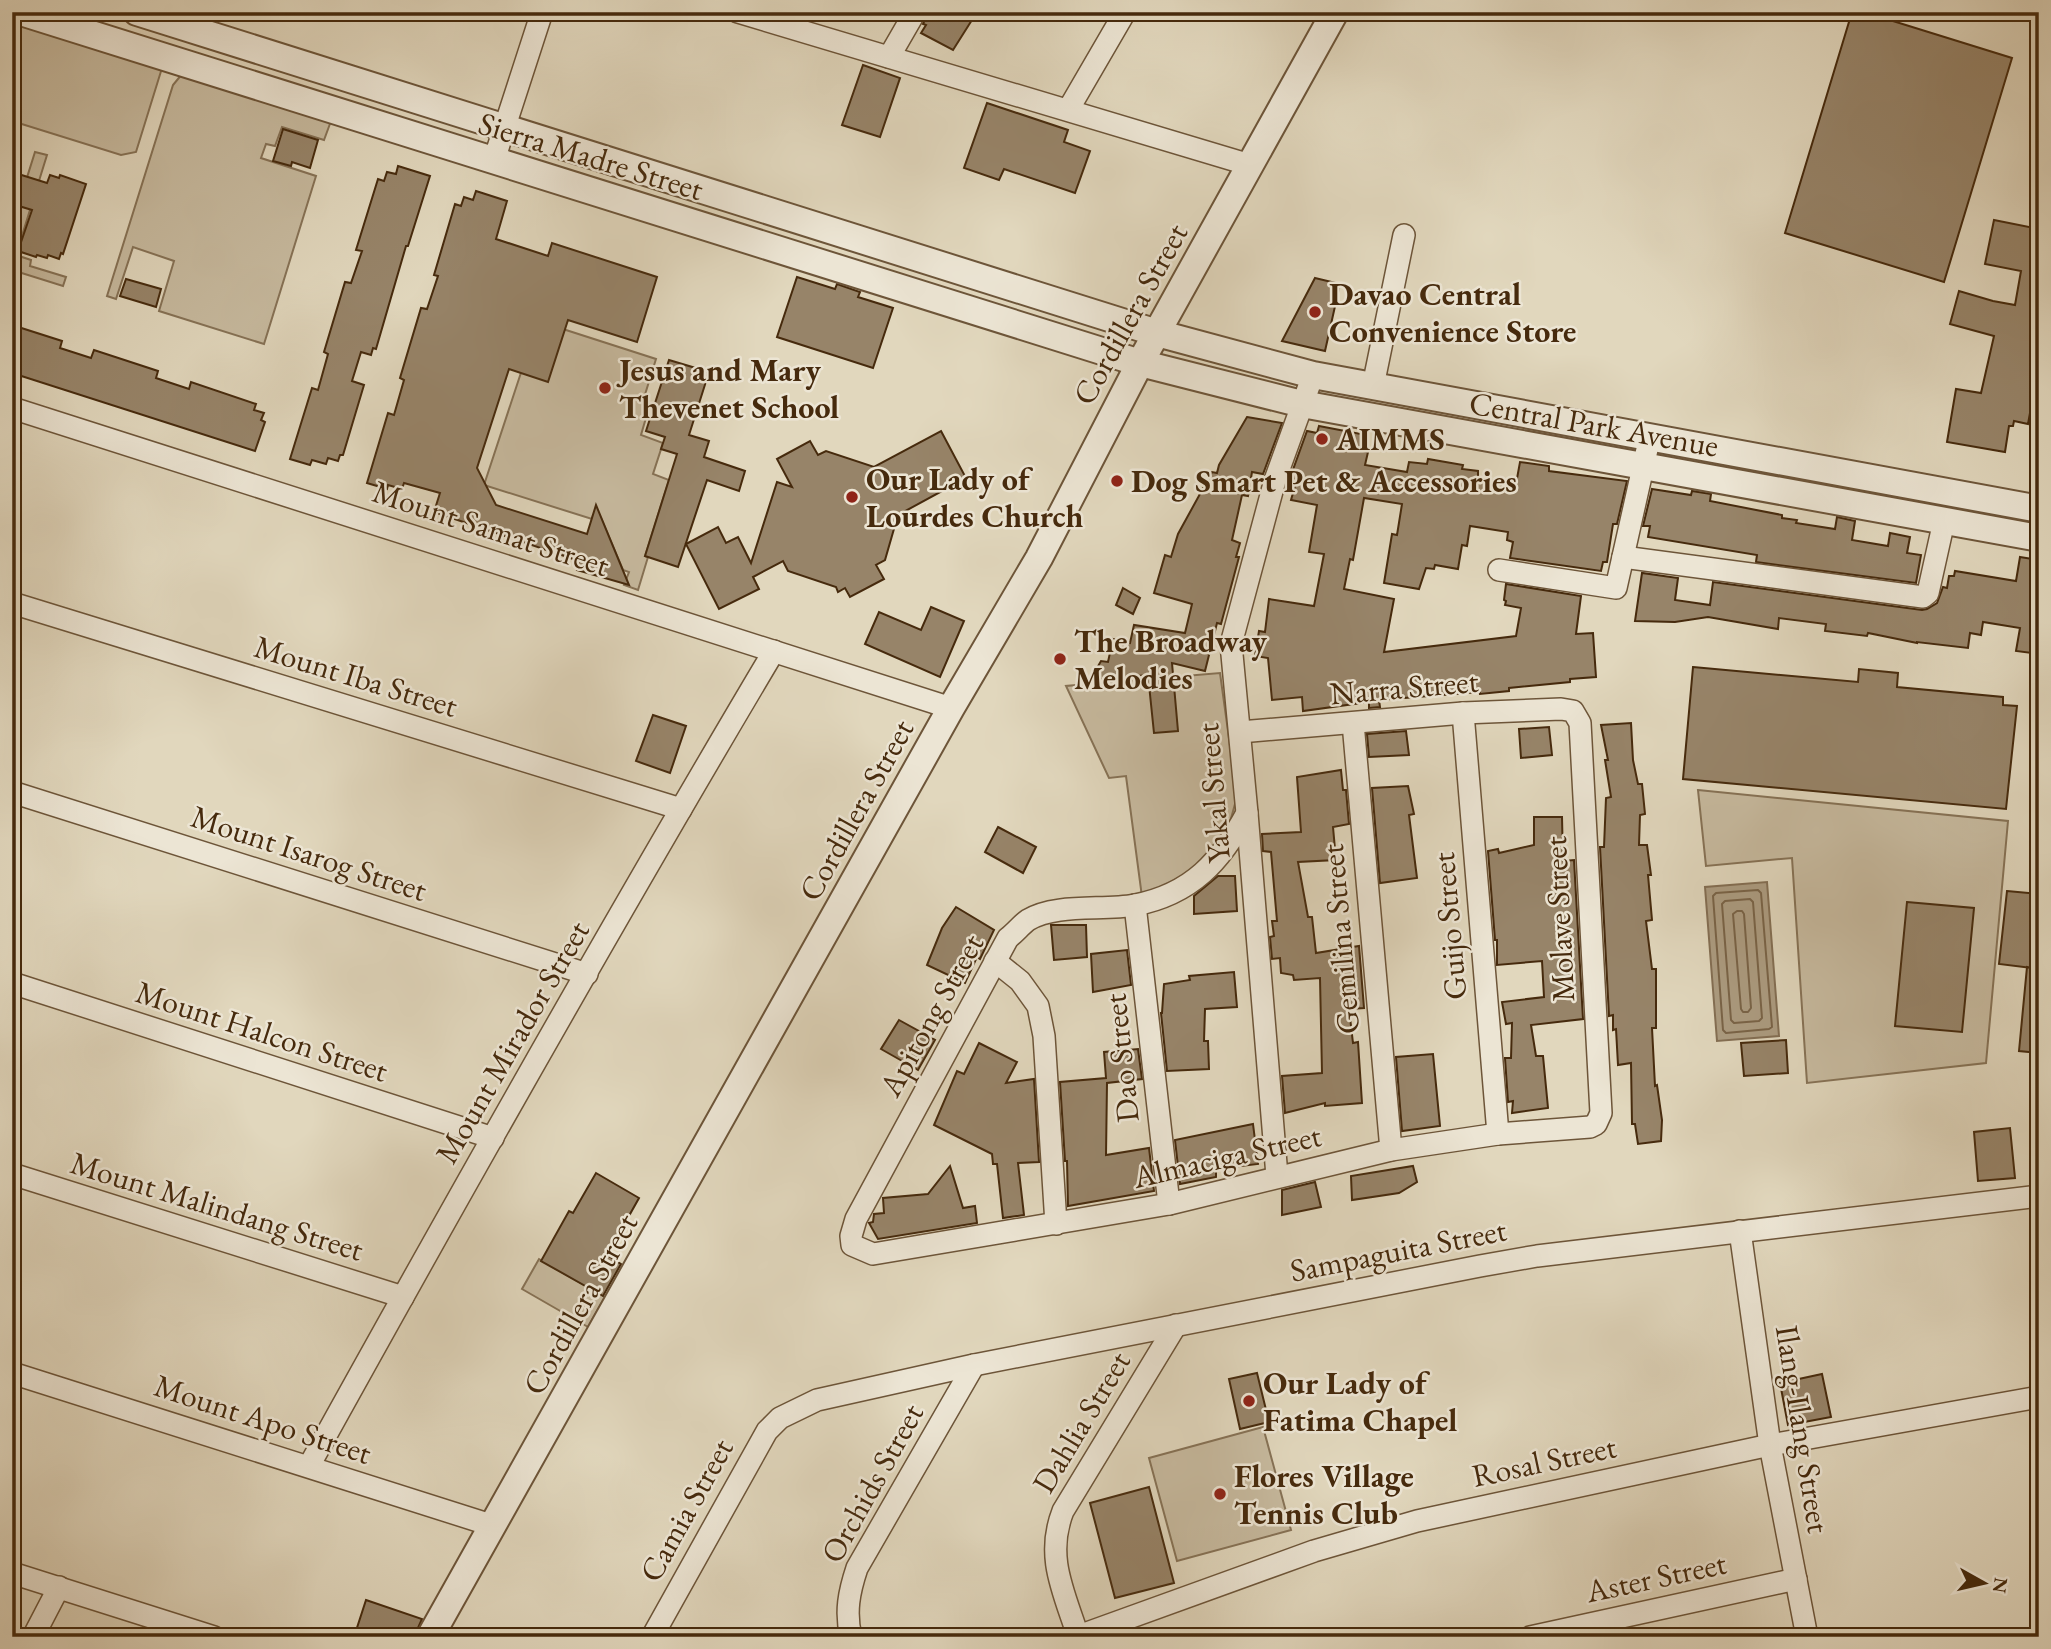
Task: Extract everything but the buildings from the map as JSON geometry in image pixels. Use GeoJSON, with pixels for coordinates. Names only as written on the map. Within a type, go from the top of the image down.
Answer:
{"type":"FeatureCollection","features":[{"type":"Feature","properties":{"kind":"street","name":"Sierra Madre Street"},"geometry":{"type":"LineString","coordinates":[[21,12],[1140,363]]}},
{"type":"Feature","properties":{"kind":"street","name":"Sierra Madre Street"},"geometry":{"type":"LineString","coordinates":[[137,12],[1157,333]]}},
{"type":"Feature","properties":{"kind":"street"},"geometry":{"type":"LineString","coordinates":[[494,160],[542,12]]}},
{"type":"Feature","properties":{"kind":"street"},"geometry":{"type":"LineString","coordinates":[[738,12],[1250,165]]}},
{"type":"Feature","properties":{"kind":"street"},"geometry":{"type":"LineString","coordinates":[[889,57],[915,12]]}},
{"type":"Feature","properties":{"kind":"street"},"geometry":{"type":"LineString","coordinates":[[1068,110],[1125,12]]}},
{"type":"Feature","properties":{"kind":"street","name":"Cordillera Street"},"geometry":{"type":"LineString","coordinates":[[430,1637],[951,708],[1038,558],[1140,363],[1335,12]]}},
{"type":"Feature","properties":{"kind":"street"},"geometry":{"type":"LineString","coordinates":[[1373,386],[1404,235]]}},
{"type":"Feature","properties":{"kind":"street","name":"Central Park Avenue"},"geometry":{"type":"LineString","coordinates":[[1157,333],[1313,374],[1373,386],[2039,509]]}},
{"type":"Feature","properties":{"kind":"street","name":"Central Park Avenue"},"geometry":{"type":"LineString","coordinates":[[1140,363],[1302,404],[2039,538]]}},
{"type":"Feature","properties":{"kind":"street","name":"Yakal Street"},"geometry":{"type":"LineString","coordinates":[[1277,1176],[1231,644],[1275,480],[1313,374]]}},
{"type":"Feature","properties":{"kind":"street","name":"Mount Samat Street"},"geometry":{"type":"LineString","coordinates":[[12,408],[951,708]]}},
{"type":"Feature","properties":{"kind":"street"},"geometry":{"type":"LineString","coordinates":[[1499,569],[1616,588],[1650,436]]}},
{"type":"Feature","properties":{"kind":"street"},"geometry":{"type":"LineString","coordinates":[[1623,557],[1917,597],[1928,593],[1944,521]]}},
{"type":"Feature","properties":{"kind":"street","name":"Mount Iba Street"},"geometry":{"type":"LineString","coordinates":[[12,603],[681,809]]}},
{"type":"Feature","properties":{"kind":"street","name":"Mount Mirador Street"},"geometry":{"type":"LineString","coordinates":[[309,1466],[493,1138],[774,651]]}},
{"type":"Feature","properties":{"kind":"street","name":"Narra Street"},"geometry":{"type":"LineString","coordinates":[[1240,732],[1463,712],[1561,709],[1573,711]]}},
{"type":"Feature","properties":{"kind":"street","name":"Molave Street"},"geometry":{"type":"LineString","coordinates":[[1573,711],[1580,723],[1601,1113],[1596,1124]]}},
{"type":"Feature","properties":{"kind":"street","name":"Guijo Street"},"geometry":{"type":"LineString","coordinates":[[1463,712],[1498,1134]]}},
{"type":"Feature","properties":{"kind":"street","name":"Gemilina Street"},"geometry":{"type":"LineString","coordinates":[[1353,723],[1391,1150]]}},
{"type":"Feature","properties":{"kind":"street","name":"Mount Isarog Street"},"geometry":{"type":"LineString","coordinates":[[12,792],[587,974]]}},
{"type":"Feature","properties":{"kind":"street","name":"Apitong Street"},"geometry":{"type":"LineString","coordinates":[[873,1255],[852,1245],[851,1236],[856,1219],[1008,938],[1029,920],[1050,912],[1135,905],[1169,894],[1200,877],[1233,839],[1247,813]]}},
{"type":"Feature","properties":{"kind":"street","name":"Dao Street"},"geometry":{"type":"LineString","coordinates":[[1135,905],[1169,1204]]}},
{"type":"Feature","properties":{"kind":"street"},"geometry":{"type":"LineString","coordinates":[[995,961],[1020,981],[1038,1006],[1044,1036],[1056,1224]]}},
{"type":"Feature","properties":{"kind":"street","name":"Mount Halcon Street"},"geometry":{"type":"LineString","coordinates":[[12,983],[493,1138]]}},
{"type":"Feature","properties":{"kind":"street","name":"Almaciga Street"},"geometry":{"type":"LineString","coordinates":[[873,1255],[1169,1204],[1391,1150],[1498,1134],[1590,1127],[1596,1124]]}},
{"type":"Feature","properties":{"kind":"street","name":"Mount Malindang Street"},"geometry":{"type":"LineString","coordinates":[[12,1174],[403,1297]]}},
{"type":"Feature","properties":{"kind":"street","name":"Sampaguita Street"},"geometry":{"type":"LineString","coordinates":[[780,1418],[817,1399],[974,1365],[1537,1256],[2039,1196]]}},
{"type":"Feature","properties":{"kind":"street","name":"Ilang-Ilang Street"},"geometry":{"type":"LineString","coordinates":[[1740,1231],[1770,1445],[1807,1637]]}},
{"type":"Feature","properties":{"kind":"street","name":"Dahlia Street"},"geometry":{"type":"LineString","coordinates":[[1077,1636],[1056,1569],[1056,1528],[1063,1511],[1176,1325]]}},
{"type":"Feature","properties":{"kind":"street","name":"Orchids Street"},"geometry":{"type":"LineString","coordinates":[[851,1637],[847,1610],[857,1568],[974,1365]]}},
{"type":"Feature","properties":{"kind":"street","name":"Mount Apo Street"},"geometry":{"type":"LineString","coordinates":[[12,1373],[494,1526]]}},
{"type":"Feature","properties":{"kind":"street","name":"Rosal Street"},"geometry":{"type":"LineString","coordinates":[[1077,1636],[1314,1551],[1417,1521],[1770,1445],[2039,1397]]}},
{"type":"Feature","properties":{"kind":"street","name":"Camia Street"},"geometry":{"type":"LineString","coordinates":[[652,1637],[755,1450],[767,1431],[780,1418]]}},
{"type":"Feature","properties":{"kind":"street"},"geometry":{"type":"LineString","coordinates":[[12,1573],[212,1636]]}},
{"type":"Feature","properties":{"kind":"street","name":"Aster Street"},"geometry":{"type":"LineString","coordinates":[[1530,1637],[1796,1579]]}},
{"type":"Feature","properties":{"kind":"street"},"geometry":{"type":"LineString","coordinates":[[33,1637],[59,1587]]}},
{"type":"Feature","properties":{"kind":"shaded area"},"geometry":{"type":"Polygon","coordinates":[[[12,21],[162,68],[136,152],[121,155],[12,121],[12,21]]]}},
{"type":"Feature","properties":{"kind":"shaded area"},"geometry":{"type":"Polygon","coordinates":[[[182,74],[331,121],[324,140],[282,127],[275,146],[266,144],[261,158],[316,176],[264,344],[159,311],[174,261],[133,247],[116,299],[107,296],[173,85],[182,74]]]}},
{"type":"Feature","properties":{"kind":"shaded area"},"geometry":{"type":"Polygon","coordinates":[[[35,152],[47,155],[16,255],[31,260],[30,266],[66,277],[63,286],[12,270],[12,205],[18,206],[35,152]]]}},
{"type":"Feature","properties":{"kind":"shaded area"},"geometry":{"type":"Polygon","coordinates":[[[538,321],[656,359],[643,401],[650,404],[641,435],[663,443],[653,474],[669,480],[645,556],[648,557],[638,590],[624,585],[629,572],[623,570],[601,518],[593,515],[592,519],[484,485],[538,321]]]}},
{"type":"Feature","properties":{"kind":"shaded area"},"geometry":{"type":"Polygon","coordinates":[[[1220,673],[1235,782],[1235,804],[1230,822],[1220,842],[1190,872],[1142,897],[1126,776],[1109,778],[1066,686],[1220,673]]]}},
{"type":"Feature","properties":{"kind":"shaded area"},"geometry":{"type":"Polygon","coordinates":[[[1698,790],[2008,821],[1986,1063],[1807,1083],[1792,858],[1706,866],[1698,790]]]}},
{"type":"Feature","properties":{"kind":"shaded area"},"geometry":{"type":"Polygon","coordinates":[[[539,1259],[605,1297],[588,1327],[522,1289],[539,1259]]]}},
{"type":"Feature","properties":{"kind":"shaded area","name":"Flores Village Tennis Club"},"geometry":{"type":"Polygon","coordinates":[[[1263,1427],[1291,1530],[1177,1561],[1149,1458],[1263,1427]]]}},
{"type":"Feature","properties":{"kind":"water"},"geometry":{"type":"Polygon","coordinates":[[[1767,882],[1779,1036],[1717,1041],[1705,887],[1767,882]]]}},
{"type":"Feature","properties":{"kind":"place","name":"Davao Central Convenience Store"},"geometry":{"type":"Point","coordinates":[1315,312]}},
{"type":"Feature","properties":{"kind":"place","name":"Jesus and Mary Thevenet School"},"geometry":{"type":"Point","coordinates":[605,388]}},
{"type":"Feature","properties":{"kind":"place","name":"AIMMS"},"geometry":{"type":"Point","coordinates":[1322,439]}},
{"type":"Feature","properties":{"kind":"place","name":"Dog Smart Pet & Accessories"},"geometry":{"type":"Point","coordinates":[1117,481]}},
{"type":"Feature","properties":{"kind":"place","name":"Our Lady of Lourdes Church"},"geometry":{"type":"Point","coordinates":[852,497]}},
{"type":"Feature","properties":{"kind":"place","name":"The Broadway Melodies"},"geometry":{"type":"Point","coordinates":[1060,659]}},
{"type":"Feature","properties":{"kind":"place","name":"Our Lady of Fatima Chapel"},"geometry":{"type":"Point","coordinates":[1249,1401]}},
{"type":"Feature","properties":{"kind":"place","name":"Flores Village Tennis Club"},"geometry":{"type":"Point","coordinates":[1220,1494]}}]}
